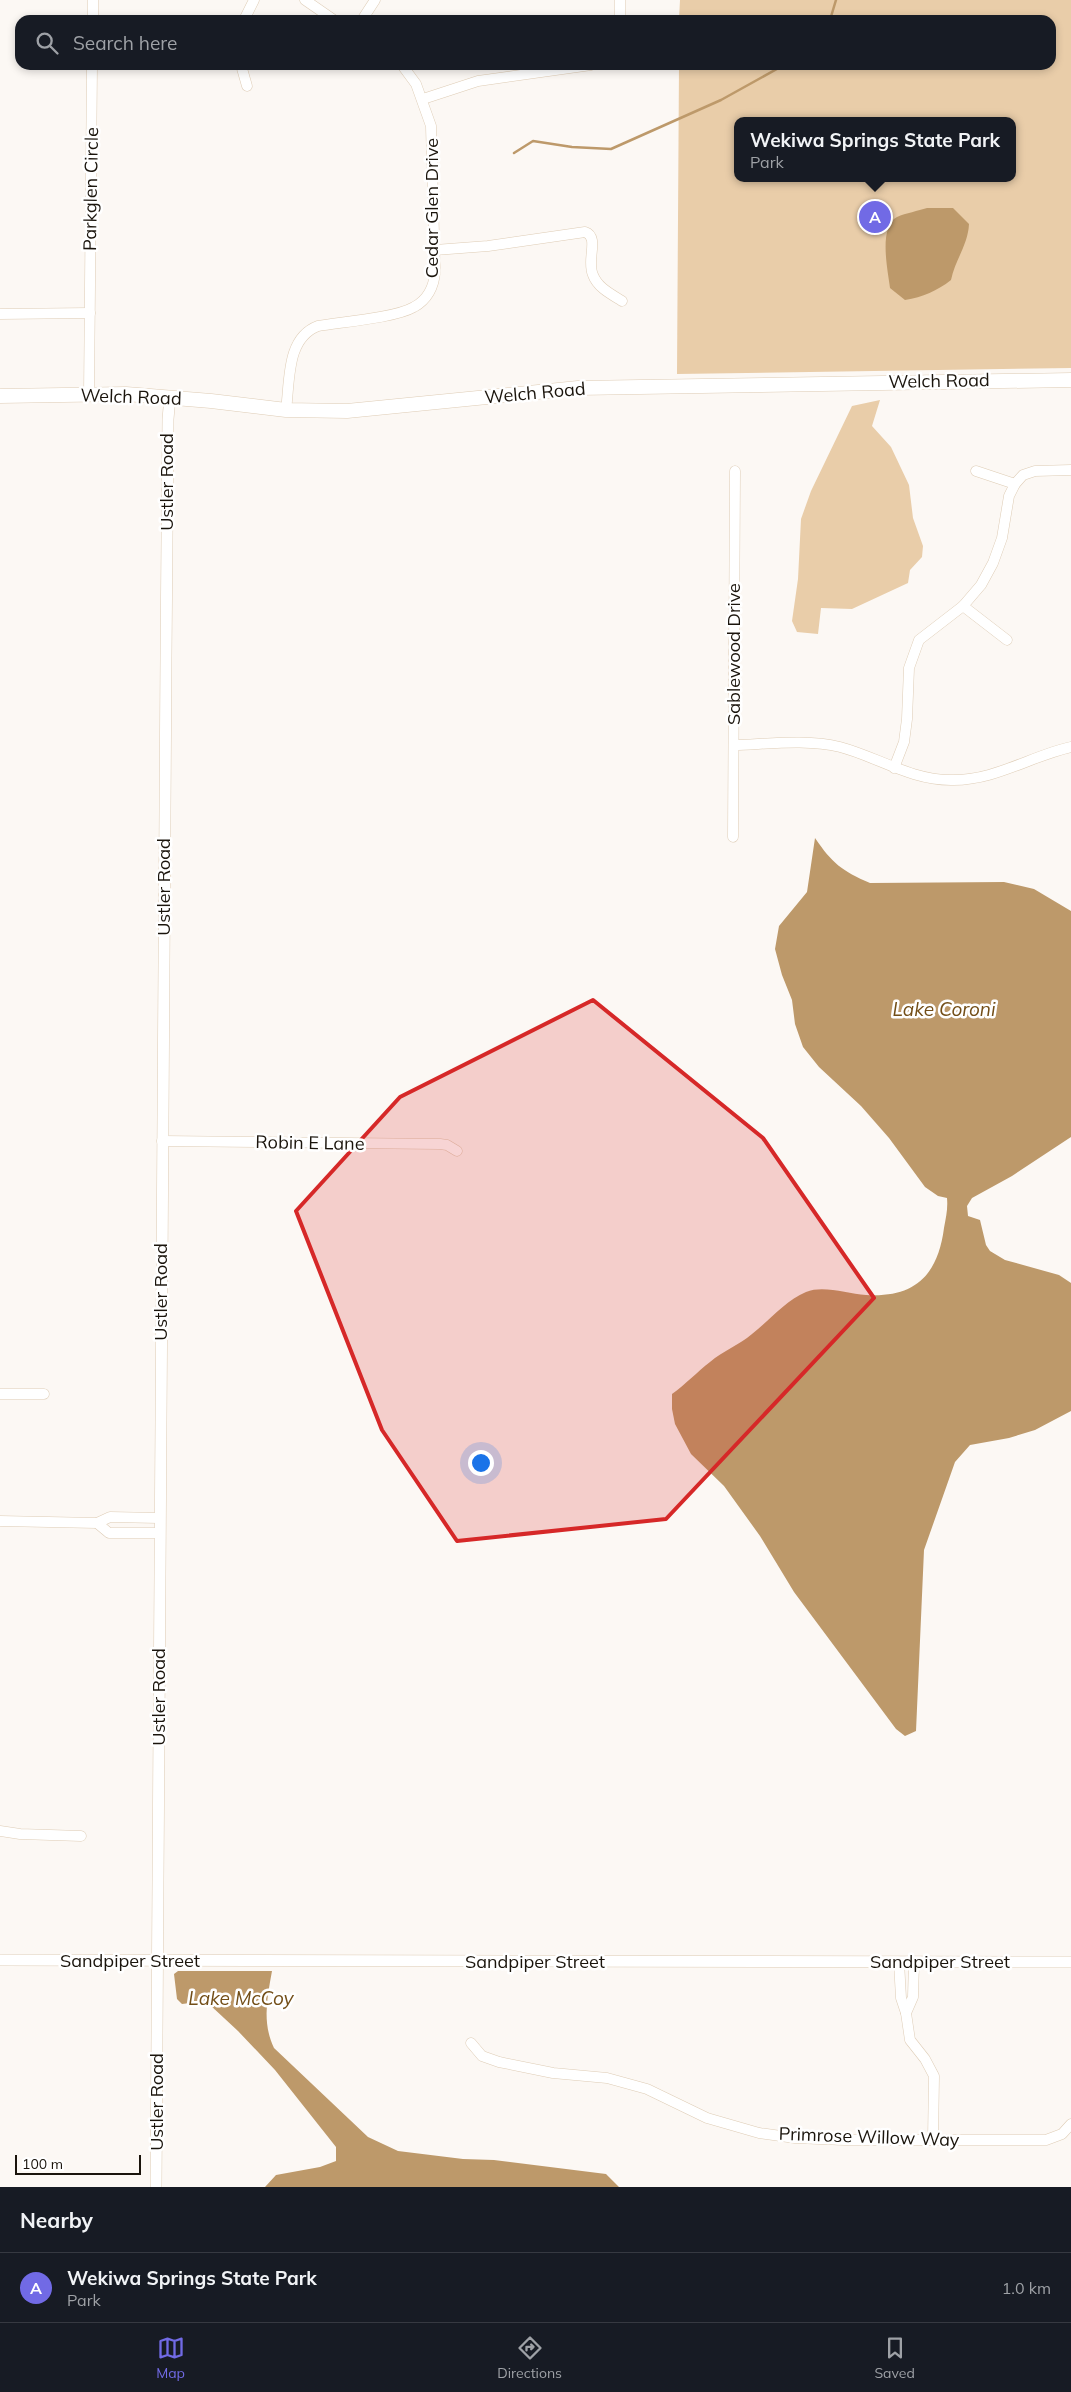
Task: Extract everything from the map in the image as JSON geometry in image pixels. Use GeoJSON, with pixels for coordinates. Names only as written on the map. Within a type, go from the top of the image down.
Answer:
{"type":"FeatureCollection","features":[{"type":"Feature","properties":{"kind":"main road","name":"Welch Road"},"geometry":{"type":"LineString","coordinates":[[0,396],[126,394],[286,410],[347,411],[578,388],[622,386],[1071,380]]}},
{"type":"Feature","properties":{"kind":"street"},"geometry":{"type":"LineString","coordinates":[[93,0],[93,15]]}},
{"type":"Feature","properties":{"kind":"street"},"geometry":{"type":"LineString","coordinates":[[246,15],[254,0]]}},
{"type":"Feature","properties":{"kind":"street"},"geometry":{"type":"LineString","coordinates":[[305,0],[327,15]]}},
{"type":"Feature","properties":{"kind":"street"},"geometry":{"type":"LineString","coordinates":[[366,15],[376,0]]}},
{"type":"Feature","properties":{"kind":"street"},"geometry":{"type":"LineString","coordinates":[[620,0],[620,15]]}},
{"type":"Feature","properties":{"kind":"street","name":"Parkglen Circle"},"geometry":{"type":"LineString","coordinates":[[89,395],[92,70]]}},
{"type":"Feature","properties":{"kind":"street"},"geometry":{"type":"LineString","coordinates":[[242,70],[247,86]]}},
{"type":"Feature","properties":{"kind":"street","name":"Cedar Glen Drive"},"geometry":{"type":"LineString","coordinates":[[286,410],[294,351],[305,332],[318,326],[402,312],[414,307],[428,295],[433,284],[436,272],[431,126],[423,99],[416,84],[406,70]]}},
{"type":"Feature","properties":{"kind":"street"},"geometry":{"type":"LineString","coordinates":[[423,99],[478,81],[556,70]]}},
{"type":"Feature","properties":{"kind":"street"},"geometry":{"type":"LineString","coordinates":[[435,250],[488,246],[585,232],[592,236],[590,261],[594,277],[600,286],[622,302]]}},
{"type":"Feature","properties":{"kind":"street"},"geometry":{"type":"LineString","coordinates":[[0,314],[90,313]]}},
{"type":"Feature","properties":{"kind":"street","name":"Ustler Road"},"geometry":{"type":"LineString","coordinates":[[156,2187],[159,1518],[168,419],[170,397]]}},
{"type":"Feature","properties":{"kind":"street"},"geometry":{"type":"LineString","coordinates":[[894,768],[905,734],[908,676],[912,653],[919,640],[963,606],[981,585],[993,563],[1006,524],[1009,496],[1015,484],[1023,475],[1035,471],[1071,470]]}},
{"type":"Feature","properties":{"kind":"street","name":"Sablewood Drive"},"geometry":{"type":"LineString","coordinates":[[733,837],[735,471]]}},
{"type":"Feature","properties":{"kind":"street"},"geometry":{"type":"LineString","coordinates":[[976,471],[1015,484]]}},
{"type":"Feature","properties":{"kind":"street"},"geometry":{"type":"LineString","coordinates":[[963,606],[1007,640]]}},
{"type":"Feature","properties":{"kind":"street"},"geometry":{"type":"LineString","coordinates":[[734,744],[818,744],[839,747],[894,768],[936,780],[970,779],[1018,766],[1046,752],[1071,747]]}},
{"type":"Feature","properties":{"kind":"street","name":"Robin E Lane"},"geometry":{"type":"LineString","coordinates":[[162,1142],[440,1144],[447,1145],[457,1151]]}},
{"type":"Feature","properties":{"kind":"street"},"geometry":{"type":"LineString","coordinates":[[0,1394],[44,1394]]}},
{"type":"Feature","properties":{"kind":"street"},"geometry":{"type":"LineString","coordinates":[[0,1521],[97,1522],[110,1517],[159,1518]]}},
{"type":"Feature","properties":{"kind":"street"},"geometry":{"type":"LineString","coordinates":[[126,1533],[127,1518]]}},
{"type":"Feature","properties":{"kind":"street"},"geometry":{"type":"LineString","coordinates":[[97,1522],[109,1533],[159,1533]]}},
{"type":"Feature","properties":{"kind":"street"},"geometry":{"type":"LineString","coordinates":[[0,1831],[20,1834],[81,1836]]}},
{"type":"Feature","properties":{"kind":"street","name":"Sandpiper Street"},"geometry":{"type":"LineString","coordinates":[[0,1960],[158,1962],[1071,1962]]}},
{"type":"Feature","properties":{"kind":"street"},"geometry":{"type":"LineString","coordinates":[[899,1962],[901,1998],[906,2013],[910,2040],[934,2076],[933,2140]]}},
{"type":"Feature","properties":{"kind":"street"},"geometry":{"type":"LineString","coordinates":[[906,2013],[913,1997],[914,1962]]}},
{"type":"Feature","properties":{"kind":"street","name":"Primrose Willow Way"},"geometry":{"type":"LineString","coordinates":[[471,2043],[482,2056],[499,2062],[553,2073],[607,2078],[648,2089],[707,2118],[759,2133],[803,2138],[1046,2140],[1062,2134],[1071,2124]]}},
{"type":"Feature","properties":{"kind":"highlighted area"},"geometry":{"type":"Polygon","coordinates":[[[593,1000],[763,1138],[874,1298],[666,1519],[457,1541],[382,1430],[296,1211],[400,1097],[593,1000]]]}},
{"type":"Feature","properties":{"kind":"shaded area"},"geometry":{"type":"Polygon","coordinates":[[[680,0],[1071,0],[1071,368],[677,374],[679,70],[1056,70],[1056,15],[679,15],[680,0]]]}},
{"type":"Feature","properties":{"kind":"shaded area"},"geometry":{"type":"Polygon","coordinates":[[[880,400],[872,426],[891,447],[909,485],[913,518],[923,546],[922,557],[910,570],[908,583],[852,609],[821,608],[818,634],[797,632],[792,621],[798,579],[801,519],[811,491],[852,406],[880,400]]]}},
{"type":"Feature","properties":{"kind":"water"},"geometry":{"type":"Polygon","coordinates":[[[927,208],[953,208],[969,224],[968,232],[951,280],[930,293],[905,300],[890,288],[886,261],[888,230],[891,222],[897,217],[927,208]]]}},
{"type":"Feature","properties":{"kind":"water","name":"Lake Coroni"},"geometry":{"type":"Polygon","coordinates":[[[815,838],[838,865],[870,883],[1004,882],[1034,889],[1071,911],[1071,1137],[1012,1176],[972,1198],[967,1206],[968,1216],[980,1220],[986,1245],[990,1251],[1005,1260],[1059,1275],[1071,1283],[1071,1411],[1035,1430],[1009,1438],[970,1445],[955,1462],[924,1550],[916,1731],[905,1736],[896,1729],[794,1592],[760,1536],[724,1486],[691,1454],[675,1424],[672,1409],[672,1394],[715,1358],[747,1338],[798,1296],[820,1289],[866,1295],[883,1295],[911,1288],[930,1271],[941,1244],[947,1213],[947,1198],[938,1196],[925,1187],[889,1138],[861,1106],[819,1067],[803,1047],[795,1024],[792,1000],[782,975],[775,949],[779,926],[807,892],[815,838]]]}},
{"type":"Feature","properties":{"kind":"water","name":"Lake McCoy"},"geometry":{"type":"Polygon","coordinates":[[[178,1971],[272,1971],[267,2001],[267,2020],[270,2039],[274,2048],[368,2137],[398,2151],[463,2159],[494,2160],[606,2174],[619,2187],[265,2187],[276,2175],[320,2167],[336,2161],[336,2147],[275,2070],[238,2031],[210,2005],[199,2002],[182,2004],[177,1999],[174,1974],[178,1971]]]}},
{"type":"Feature","properties":{"kind":"waterway"},"geometry":{"type":"LineString","coordinates":[[832,15],[836,0]]}},
{"type":"Feature","properties":{"kind":"waterway"},"geometry":{"type":"LineString","coordinates":[[514,153],[533,141],[572,147],[611,149],[721,100],[775,70]]}},
{"type":"Feature","properties":{"kind":"place","name":"Wekiwa Springs State Park"},"geometry":{"type":"Point","coordinates":[875,217]}}]}
